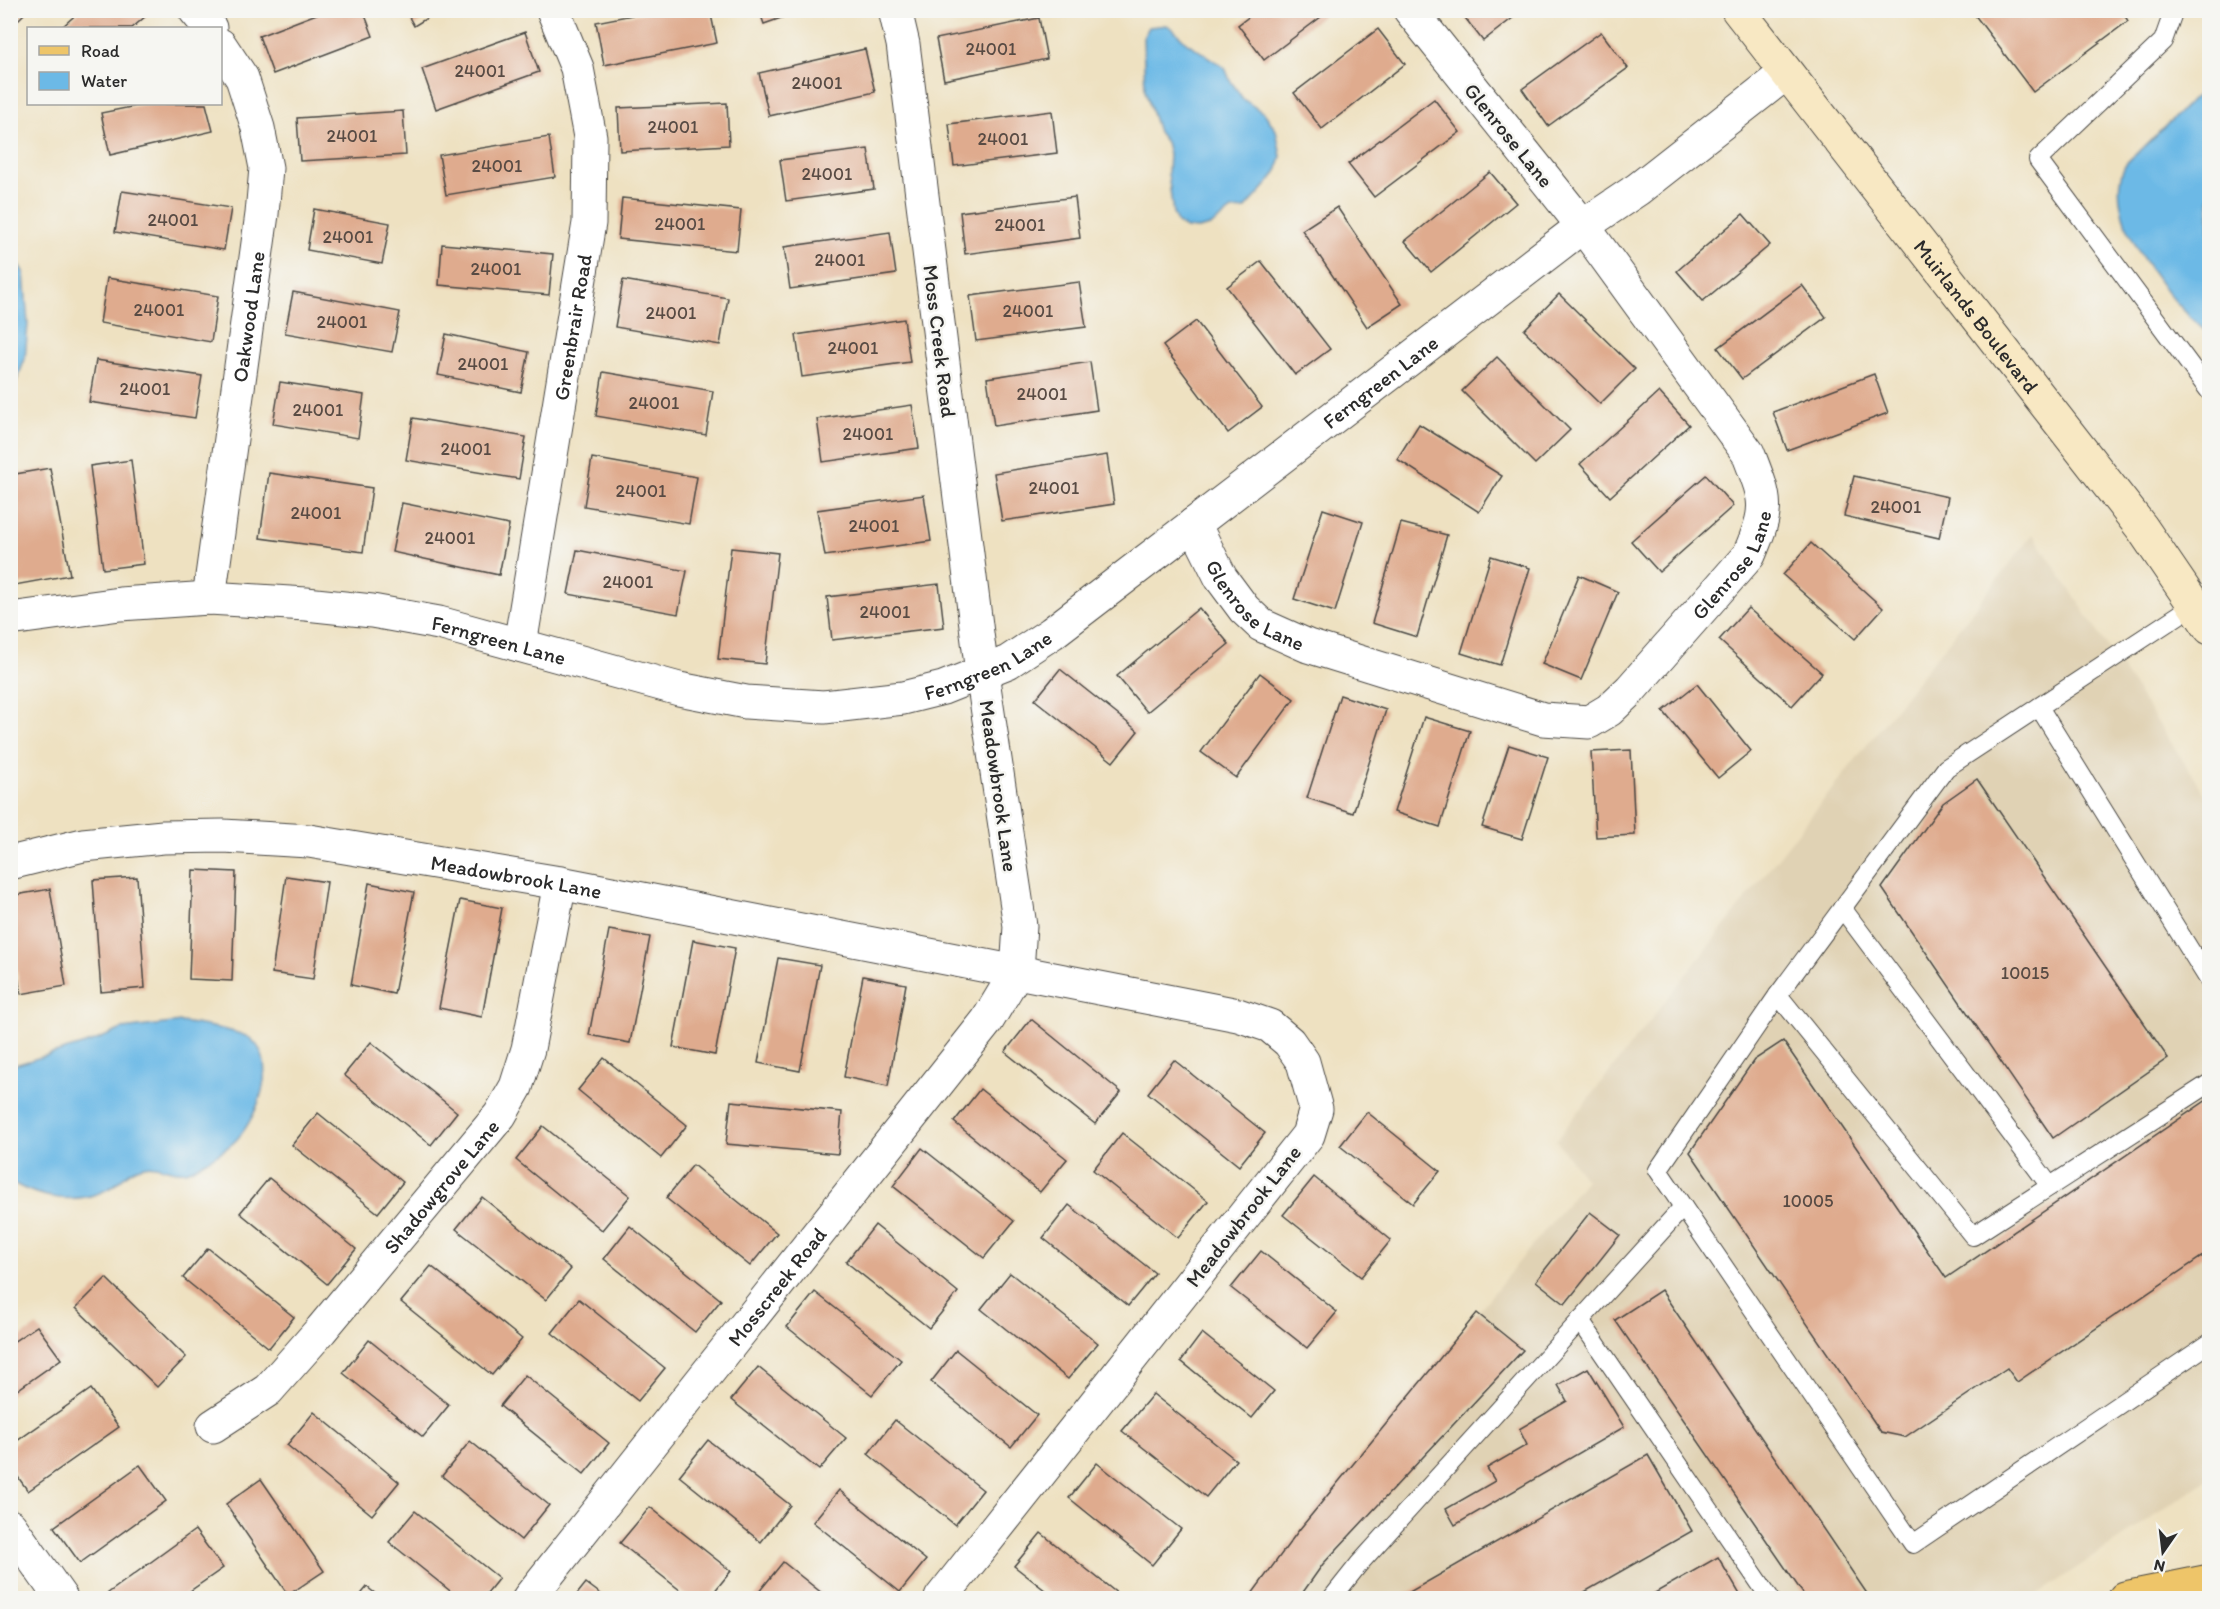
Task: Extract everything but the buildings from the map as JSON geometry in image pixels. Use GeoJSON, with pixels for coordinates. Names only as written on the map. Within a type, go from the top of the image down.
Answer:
{"type":"FeatureCollection","features":[{"type":"Feature","properties":{"kind":"main road","name":"Muirlands Boulevard"},"geometry":{"type":"LineString","coordinates":[[1738,10],[2142,528],[2202,616]]}},
{"type":"Feature","properties":{"kind":"main road"},"geometry":{"type":"LineString","coordinates":[[2125,1599],[2210,1581]]}},
{"type":"Feature","properties":{"kind":"street"},"geometry":{"type":"LineString","coordinates":[[195,10],[209,27]]}},
{"type":"Feature","properties":{"kind":"street","name":"Greenbrair Road"},"geometry":{"type":"LineString","coordinates":[[520,645],[589,223],[590,137],[577,68],[553,10]]}},
{"type":"Feature","properties":{"kind":"street","name":"Moss Creek Road"},"geometry":{"type":"LineString","coordinates":[[895,10],[903,44],[982,673]]}},
{"type":"Feature","properties":{"kind":"street","name":"Glenrose Lane"},"geometry":{"type":"LineString","coordinates":[[1194,524],[1221,579],[1244,609],[1261,625],[1308,646],[1544,719],[1588,722],[1609,710],[1749,555],[1760,528],[1765,507],[1761,486],[1748,453],[1582,226],[1410,10]]}},
{"type":"Feature","properties":{"kind":"street","name":"Oakwood Lane"},"geometry":{"type":"LineString","coordinates":[[209,598],[261,226],[266,168],[258,128],[242,78],[222,48]]}},
{"type":"Feature","properties":{"kind":"street","name":"Ferngreen Lane"},"geometry":{"type":"LineString","coordinates":[[10,619],[120,604],[209,598],[306,604],[372,611],[439,622],[679,689],[746,702],[824,708],[903,698],[944,688],[1008,662],[1052,633],[1582,226],[1638,189],[1786,73]]}},
{"type":"Feature","properties":{"kind":"street","name":"Meadowbrook Lane"},"geometry":{"type":"LineString","coordinates":[[982,673],[1020,926],[1017,971]]}},
{"type":"Feature","properties":{"kind":"street","name":"Meadowbrook Lane"},"geometry":{"type":"LineString","coordinates":[[10,863],[83,845],[163,837],[223,836],[309,841],[560,883],[1238,1015],[1270,1026],[1289,1042],[1303,1062],[1316,1109],[1308,1135],[941,1599]]}},
{"type":"Feature","properties":{"kind":"street","name":"Shadowgrove Lane"},"geometry":{"type":"LineString","coordinates":[[213,1426],[268,1390],[329,1321],[500,1115],[516,1087],[528,1049],[560,883]]}},
{"type":"Feature","properties":{"kind":"street","name":"Mosscreek Road"},"geometry":{"type":"LineString","coordinates":[[529,1599],[987,1022],[1017,971]]}},
{"type":"Feature","properties":{"kind":"street"},"geometry":{"type":"LineString","coordinates":[[10,1526],[61,1599]]}},
{"type":"Feature","properties":{"kind":"lane"},"geometry":{"type":"LineString","coordinates":[[2174,10],[2163,41],[2038,160],[2210,392]]}},
{"type":"Feature","properties":{"kind":"lane"},"geometry":{"type":"LineString","coordinates":[[2202,616],[2039,707],[1946,768],[1778,995],[1658,1170],[1913,1544],[2210,1343]]}},
{"type":"Feature","properties":{"kind":"lane"},"geometry":{"type":"LineString","coordinates":[[2039,707],[2210,982]]}},
{"type":"Feature","properties":{"kind":"lane"},"geometry":{"type":"LineString","coordinates":[[1842,908],[2050,1186]]}},
{"type":"Feature","properties":{"kind":"lane"},"geometry":{"type":"LineString","coordinates":[[1778,995],[1973,1236],[2210,1083]]}},
{"type":"Feature","properties":{"kind":"lane"},"geometry":{"type":"LineString","coordinates":[[1332,1599],[1359,1564],[1683,1207]]}},
{"type":"Feature","properties":{"kind":"lane"},"geometry":{"type":"LineString","coordinates":[[1580,1320],[1770,1599]]}},
{"type":"Feature","properties":{"kind":"shaded area"},"geometry":{"type":"Polygon","coordinates":[[[2033,534],[2209,800],[2209,1479],[2032,1598],[1249,1598],[1299,1530],[1586,1180],[1556,1140],[2033,534]]]}},
{"type":"Feature","properties":{"kind":"water"},"geometry":{"type":"Polygon","coordinates":[[[1167,25],[1186,42],[1225,68],[1243,99],[1265,114],[1276,130],[1281,156],[1278,169],[1271,180],[1245,209],[1232,210],[1210,226],[1198,229],[1185,228],[1177,223],[1173,213],[1168,173],[1169,154],[1166,142],[1158,132],[1145,90],[1143,38],[1149,27],[1167,25]]]}},
{"type":"Feature","properties":{"kind":"water"},"geometry":{"type":"Polygon","coordinates":[[[2209,84],[2209,334],[2176,302],[2144,259],[2122,212],[2119,188],[2124,167],[2128,162],[2209,84]]]}},
{"type":"Feature","properties":{"kind":"water"},"geometry":{"type":"Polygon","coordinates":[[[11,262],[19,265],[24,273],[28,324],[25,359],[11,395],[11,262]]]}},
{"type":"Feature","properties":{"kind":"water"},"geometry":{"type":"Polygon","coordinates":[[[181,1022],[238,1033],[251,1039],[259,1049],[264,1061],[263,1089],[252,1116],[235,1142],[188,1170],[178,1171],[149,1165],[142,1166],[110,1188],[85,1197],[47,1196],[11,1182],[11,1066],[92,1042],[122,1029],[181,1022]]]}}]}
